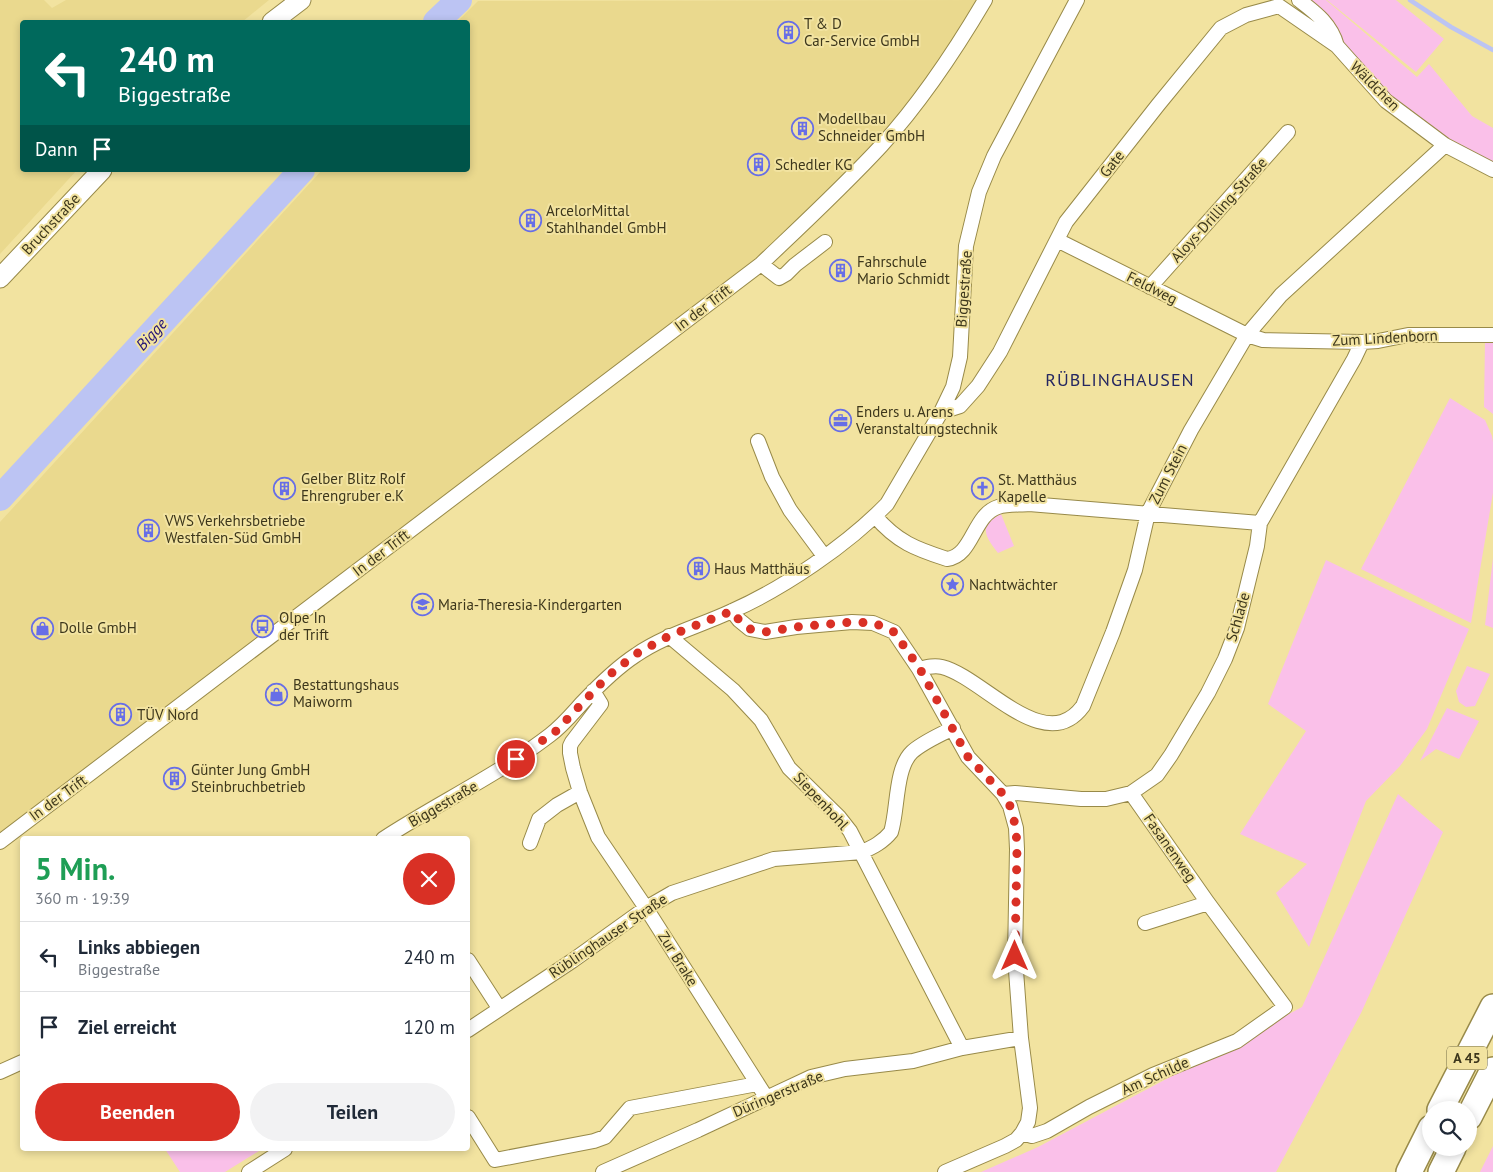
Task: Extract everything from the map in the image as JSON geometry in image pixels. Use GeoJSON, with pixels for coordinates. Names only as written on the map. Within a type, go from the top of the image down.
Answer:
{"type":"FeatureCollection","features":[{"type":"Feature","properties":{"kind":"highway","name":"A 45"},"geometry":{"type":"LineString","coordinates":[[1445,1101],[1493,1007]]}},
{"type":"Feature","properties":{"kind":"highway","name":"A 45"},"geometry":{"type":"LineString","coordinates":[[1477,1101],[1493,1070]]}},
{"type":"Feature","properties":{"kind":"highway"},"geometry":{"type":"LineString","coordinates":[[1409,1172],[1422,1146]]}},
{"type":"Feature","properties":{"kind":"highway"},"geometry":{"type":"LineString","coordinates":[[1441,1172],[1449,1156]]}},
{"type":"Feature","properties":{"kind":"main road"},"geometry":{"type":"LineString","coordinates":[[275,20],[301,0]]}},
{"type":"Feature","properties":{"kind":"main road","name":"Bruchstraße"},"geometry":{"type":"LineString","coordinates":[[0,278],[100,172]]}},
{"type":"Feature","properties":{"kind":"street","name":"In der Trift"},"geometry":{"type":"LineString","coordinates":[[0,842],[761,264],[834,194],[881,145],[927,89],[985,0]]}},
{"type":"Feature","properties":{"kind":"street","name":"Biggestraße"},"geometry":{"type":"LineString","coordinates":[[388,836],[531,750],[556,731],[593,691],[636,654],[669,636],[732,611],[782,584],[824,556],[875,516],[887,504],[942,412],[953,388],[960,358],[966,246],[979,192],[994,156],[1077,0]]}},
{"type":"Feature","properties":{"kind":"street","name":"Wäldchen"},"geometry":{"type":"LineString","coordinates":[[1300,0],[1324,20],[1334,36],[1337,46],[1386,100],[1445,145],[1493,170]]}},
{"type":"Feature","properties":{"kind":"street","name":"Gate"},"geometry":{"type":"LineString","coordinates":[[942,412],[960,406],[978,386],[1000,352],[1066,222],[1220,28],[1246,15],[1279,6],[1337,46]]}},
{"type":"Feature","properties":{"kind":"street","name":"Aloys-Drilling-Straße"},"geometry":{"type":"LineString","coordinates":[[1150,287],[1288,132]]}},
{"type":"Feature","properties":{"kind":"street","name":"Zum Stein"},"geometry":{"type":"LineString","coordinates":[[920,669],[936,666],[956,672],[1008,706],[1048,724],[1059,723],[1077,714],[1083,706],[1135,570],[1148,513],[1191,430],[1247,336],[1281,295],[1445,145]]}},
{"type":"Feature","properties":{"kind":"street","name":"Feldweg"},"geometry":{"type":"LineString","coordinates":[[1057,240],[1247,336]]}},
{"type":"Feature","properties":{"kind":"street"},"geometry":{"type":"LineString","coordinates":[[761,264],[779,278],[825,242]]}},
{"type":"Feature","properties":{"kind":"street","name":"Zum Lindenborn"},"geometry":{"type":"LineString","coordinates":[[1247,336],[1263,340],[1362,342],[1408,335],[1493,334]]}},
{"type":"Feature","properties":{"kind":"street","name":"Schlade"},"geometry":{"type":"LineString","coordinates":[[1003,794],[1015,793],[1082,800],[1106,799],[1131,793],[1156,775],[1171,755],[1208,693],[1225,659],[1239,619],[1257,546],[1260,523],[1362,342]]}},
{"type":"Feature","properties":{"kind":"street"},"geometry":{"type":"LineString","coordinates":[[758,441],[772,477],[790,510],[824,556]]}},
{"type":"Feature","properties":{"kind":"street"},"geometry":{"type":"LineString","coordinates":[[875,516],[886,529],[904,543],[947,559],[954,558],[962,551],[982,519],[997,507],[1030,504],[1260,523]]}},
{"type":"Feature","properties":{"kind":"street"},"geometry":{"type":"LineString","coordinates":[[732,611],[750,629],[765,632],[852,622],[874,623],[894,632],[920,669],[968,757],[1003,794],[1010,806],[1016,828],[1017,842],[1015,956],[1021,1038],[1030,1108],[1028,1122],[1016,1140],[945,1172]]}},
{"type":"Feature","properties":{"kind":"street","name":"Siepenhohl"},"geometry":{"type":"LineString","coordinates":[[669,636],[733,690],[761,720],[789,768],[839,817],[850,831],[962,1048]]}},
{"type":"Feature","properties":{"kind":"street","name":"Zur Brake"},"geometry":{"type":"LineString","coordinates":[[593,691],[601,704],[570,746],[572,768],[598,836],[766,1097]]}},
{"type":"Feature","properties":{"kind":"street","name":"Rüblinghauser Straße"},"geometry":{"type":"LineString","coordinates":[[470,1029],[572,961],[646,908],[672,893],[774,858],[862,852],[875,846],[891,832],[902,772],[906,761],[912,753],[932,739],[953,728]]}},
{"type":"Feature","properties":{"kind":"street"},"geometry":{"type":"LineString","coordinates":[[530,843],[539,819],[557,804],[580,792]]}},
{"type":"Feature","properties":{"kind":"street","name":"Fasanenweg"},"geometry":{"type":"LineString","coordinates":[[1131,793],[1284,1007]]}},
{"type":"Feature","properties":{"kind":"street"},"geometry":{"type":"LineString","coordinates":[[1145,923],[1208,903]]}},
{"type":"Feature","properties":{"kind":"street"},"geometry":{"type":"LineString","coordinates":[[470,963],[499,1008]]}},
{"type":"Feature","properties":{"kind":"street","name":"Am Schilde"},"geometry":{"type":"LineString","coordinates":[[1022,1133],[1032,1136],[1047,1131],[1089,1107],[1153,1076],[1237,1041],[1284,1007]]}},
{"type":"Feature","properties":{"kind":"street","name":"Düringerstraße"},"geometry":{"type":"LineString","coordinates":[[603,1172],[811,1077],[845,1069],[913,1061],[962,1048],[1021,1038]]}},
{"type":"Feature","properties":{"kind":"street"},"geometry":{"type":"LineString","coordinates":[[0,1072],[20,1063]]}},
{"type":"Feature","properties":{"kind":"street","name":"Düringerstraße"},"geometry":{"type":"LineString","coordinates":[[470,1120],[495,1160],[606,1137],[630,1108],[757,1084]]}},
{"type":"Feature","properties":{"kind":"street"},"geometry":{"type":"LineString","coordinates":[[248,1172],[282,1151]]}},
{"type":"Feature","properties":{"kind":"shaded area"},"geometry":{"type":"Polygon","coordinates":[[[0,0],[44,0],[52,8],[66,0],[269,0],[244,20],[20,20],[20,172],[75,172],[0,254],[0,0]]]}},
{"type":"Feature","properties":{"kind":"shaded area"},"geometry":{"type":"Polygon","coordinates":[[[985,0],[927,89],[761,264],[0,842],[0,522],[320,172],[470,172],[470,20],[459,20],[478,1],[985,0]]]}},
{"type":"Feature","properties":{"kind":"shaded area"},"geometry":{"type":"Polygon","coordinates":[[[1297,0],[1326,0],[1417,77],[1429,64],[1472,116],[1493,128],[1493,166],[1387,101],[1330,43],[1297,0]]]}},
{"type":"Feature","properties":{"kind":"shaded area"},"geometry":{"type":"Polygon","coordinates":[[[1327,0],[1396,0],[1444,39],[1416,72],[1327,0]]]}},
{"type":"Feature","properties":{"kind":"shaded area"},"geometry":{"type":"Polygon","coordinates":[[[1485,341],[1493,341],[1493,414],[1484,407],[1485,341]]]}},
{"type":"Feature","properties":{"kind":"shaded area"},"geometry":{"type":"Polygon","coordinates":[[[1450,398],[1485,420],[1493,442],[1493,493],[1471,623],[1361,569],[1450,398]]]}},
{"type":"Feature","properties":{"kind":"shaded area"},"geometry":{"type":"Polygon","coordinates":[[[1001,514],[1014,546],[998,553],[986,532],[989,523],[1001,514]]]}},
{"type":"Feature","properties":{"kind":"shaded area"},"geometry":{"type":"Polygon","coordinates":[[[1493,558],[1493,628],[1485,625],[1493,558]]]}},
{"type":"Feature","properties":{"kind":"shaded area"},"geometry":{"type":"Polygon","coordinates":[[[1326,560],[1469,629],[1427,729],[1400,766],[1366,801],[1309,947],[1276,893],[1307,864],[1240,834],[1306,731],[1268,704],[1326,560]]]}},
{"type":"Feature","properties":{"kind":"shaded area"},"geometry":{"type":"Polygon","coordinates":[[[1467,666],[1490,674],[1475,706],[1466,707],[1459,702],[1456,691],[1467,666]]]}},
{"type":"Feature","properties":{"kind":"shaded area"},"geometry":{"type":"Polygon","coordinates":[[[1447,708],[1479,721],[1459,759],[1436,749],[1420,761],[1447,708]]]}},
{"type":"Feature","properties":{"kind":"shaded area"},"geometry":{"type":"Polygon","coordinates":[[[1398,794],[1443,832],[1361,1013],[1276,1172],[981,1172],[1038,1147],[1302,1007],[1398,794]]]}},
{"type":"Feature","properties":{"kind":"shaded area"},"geometry":{"type":"Polygon","coordinates":[[[1493,1146],[1493,1172],[1480,1172],[1493,1146]]]}},
{"type":"Feature","properties":{"kind":"shaded area"},"geometry":{"type":"Polygon","coordinates":[[[166,1151],[259,1151],[225,1172],[180,1172],[166,1151]]]}},
{"type":"Feature","properties":{"kind":"waterway","name":"Bigge"},"geometry":{"type":"LineString","coordinates":[[438,20],[459,0]]}},
{"type":"Feature","properties":{"kind":"waterway"},"geometry":{"type":"LineString","coordinates":[[1410,0],[1451,27],[1493,50]]}},
{"type":"Feature","properties":{"kind":"waterway","name":"Bigge"},"geometry":{"type":"LineString","coordinates":[[0,498],[300,172]]}},
{"type":"Feature","properties":{"kind":"place","name":"T & D Car-Service GmbH"},"geometry":{"type":"Point","coordinates":[788,33]}},
{"type":"Feature","properties":{"kind":"place","name":"Modellbau Schneider GmbH"},"geometry":{"type":"Point","coordinates":[802,128]}},
{"type":"Feature","properties":{"kind":"place","name":"Schedler KG"},"geometry":{"type":"Point","coordinates":[759,165]}},
{"type":"Feature","properties":{"kind":"place","name":"ArcelorMittal Stahlhandel GmbH"},"geometry":{"type":"Point","coordinates":[530,220]}},
{"type":"Feature","properties":{"kind":"place","name":"Fahrschule Mario Schmidt"},"geometry":{"type":"Point","coordinates":[841,271]}},
{"type":"Feature","properties":{"kind":"place","name":"Enders u. Arens Veranstaltungstechnik"},"geometry":{"type":"Point","coordinates":[840,421]}},
{"type":"Feature","properties":{"kind":"place","name":"Gelber Blitz Rolf Ehrengruber e.K"},"geometry":{"type":"Point","coordinates":[285,488]}},
{"type":"Feature","properties":{"kind":"place","name":"St. Matthäus Kapelle"},"geometry":{"type":"Point","coordinates":[982,489]}},
{"type":"Feature","properties":{"kind":"place","name":"VWS Verkehrsbetriebe Westfalen-Süd GmbH"},"geometry":{"type":"Point","coordinates":[149,530]}},
{"type":"Feature","properties":{"kind":"place","name":"Haus Matthäus"},"geometry":{"type":"Point","coordinates":[698,569]}},
{"type":"Feature","properties":{"kind":"place","name":"Nachtwächter"},"geometry":{"type":"Point","coordinates":[953,585]}},
{"type":"Feature","properties":{"kind":"place","name":"Maria-Theresia-Kindergarten"},"geometry":{"type":"Point","coordinates":[422,605]}},
{"type":"Feature","properties":{"kind":"place","name":"Olpe In der Trift"},"geometry":{"type":"Point","coordinates":[263,627]}},
{"type":"Feature","properties":{"kind":"place","name":"Dolle GmbH"},"geometry":{"type":"Point","coordinates":[43,628]}},
{"type":"Feature","properties":{"kind":"place","name":"Bestattungshaus Maiworm"},"geometry":{"type":"Point","coordinates":[277,694]}},
{"type":"Feature","properties":{"kind":"place","name":"TÜV Nord"},"geometry":{"type":"Point","coordinates":[121,715]}},
{"type":"Feature","properties":{"kind":"place","name":"Günter Jung GmbH Steinbruchbetrieb"},"geometry":{"type":"Point","coordinates":[175,779]}},
{"type":"Feature","properties":{"kind":"district","name":"RÜBLINGHAUSEN"},"geometry":{"type":"Point","coordinates":[1120,380]}},
{"type":"Feature","properties":{"kind":"route"},"geometry":{"type":"LineString","coordinates":[[516,759],[556,731],[608,676],[636,654],[669,636],[732,611],[750,629],[765,632],[825,624],[874,623],[894,632],[920,669],[968,757],[1003,794],[1010,806],[1016,828],[1017,849],[1015,956]]}}]}
